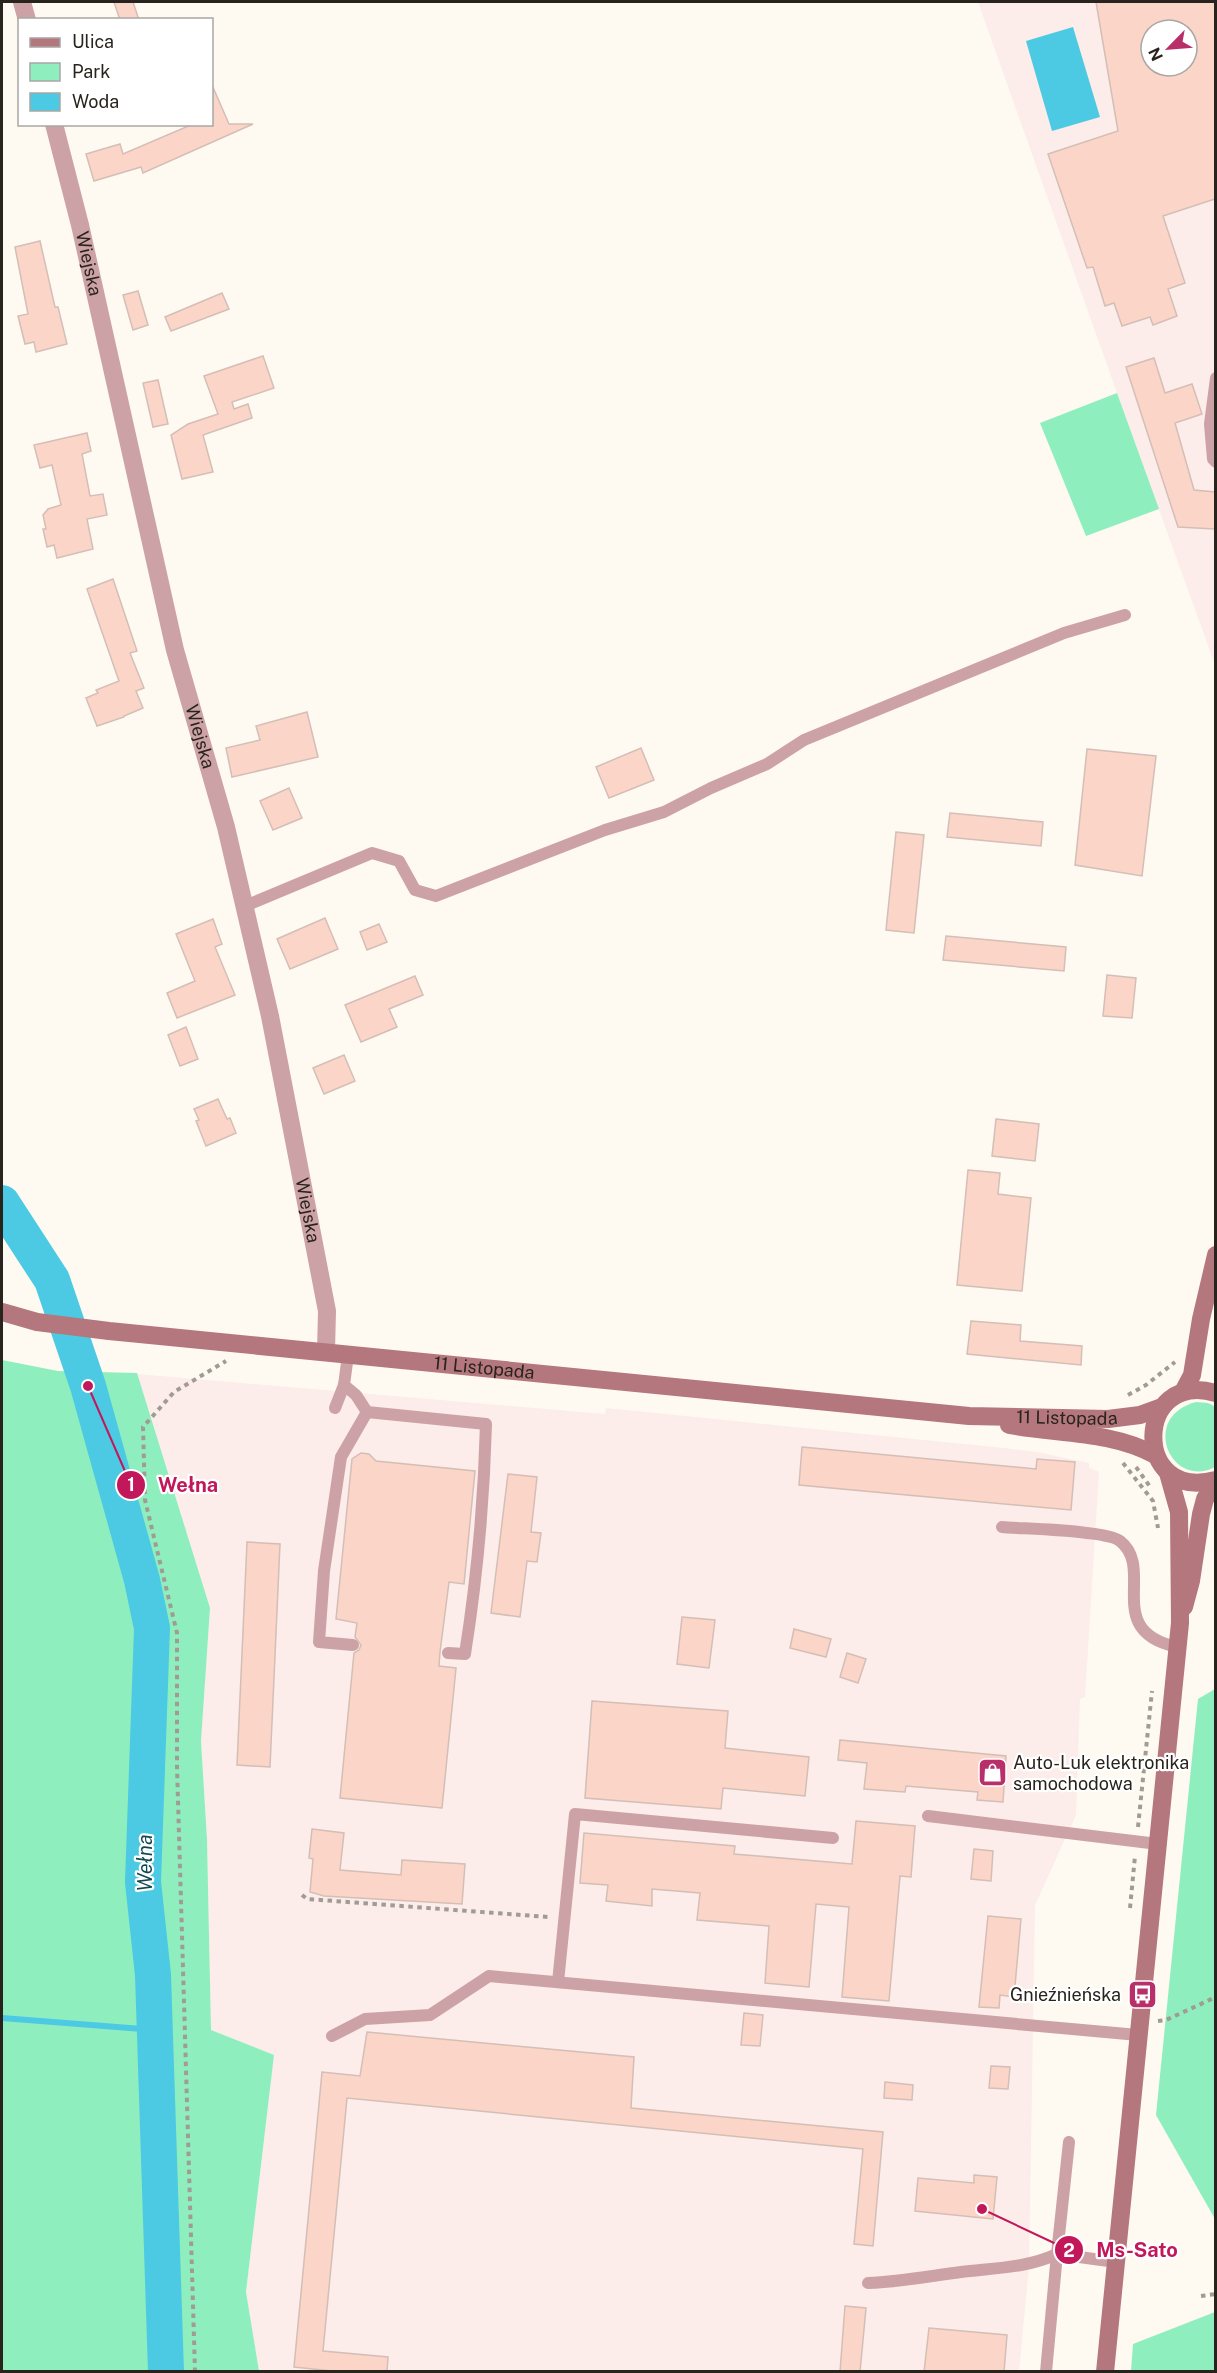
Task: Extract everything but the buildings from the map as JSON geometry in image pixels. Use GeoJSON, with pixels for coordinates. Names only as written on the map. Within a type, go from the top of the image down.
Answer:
{"type":"FeatureCollection","features":[{"type":"Feature","properties":{"kind":"main road"},"geometry":{"type":"LineString","coordinates":[[1183,1392],[1192,1375],[1215,1255]]}},
{"type":"Feature","properties":{"kind":"main road","name":"11 Listopada"},"geometry":{"type":"LineString","coordinates":[[2,1312],[37,1322],[109,1331],[969,1416],[1108,1419],[1140,1415],[1162,1407],[1171,1398],[1183,1392]]}},
{"type":"Feature","properties":{"kind":"main road"},"geometry":{"type":"LineString","coordinates":[[1183,1392],[1194,1390],[1215,1393]]}},
{"type":"Feature","properties":{"kind":"main road"},"geometry":{"type":"LineString","coordinates":[[1162,1407],[1155,1418],[1152,1443],[1155,1455],[1168,1473],[1179,1512],[1180,1623]]}},
{"type":"Feature","properties":{"kind":"main road","name":"11 Listopada"},"geometry":{"type":"LineString","coordinates":[[969,1416],[1037,1430],[1113,1440],[1136,1445],[1155,1455]]}},
{"type":"Feature","properties":{"kind":"main road"},"geometry":{"type":"LineString","coordinates":[[1168,1473],[1179,1480],[1192,1483],[1215,1481]]}},
{"type":"Feature","properties":{"kind":"main road"},"geometry":{"type":"LineString","coordinates":[[1105,2372],[1177,1647],[1180,1623],[1191,1581],[1201,1514],[1205,1499],[1215,1481]]}},
{"type":"Feature","properties":{"kind":"street"},"geometry":{"type":"LineString","coordinates":[[22,2],[26,18]]}},
{"type":"Feature","properties":{"kind":"street","name":"Wiejska"},"geometry":{"type":"LineString","coordinates":[[55,126],[80,225],[175,650],[226,827],[270,1017],[327,1311],[326,1351]]}},
{"type":"Feature","properties":{"kind":"lane"},"geometry":{"type":"LineString","coordinates":[[1215,378],[1210,424],[1215,462]]}},
{"type":"Feature","properties":{"kind":"lane"},"geometry":{"type":"LineString","coordinates":[[245,906],[372,853],[399,861],[415,890],[436,896],[605,830],[664,812],[711,788],[767,764],[804,740],[1064,633],[1125,615]]}},
{"type":"Feature","properties":{"kind":"lane"},"geometry":{"type":"LineString","coordinates":[[335,1408],[344,1385],[348,1355]]}},
{"type":"Feature","properties":{"kind":"lane"},"geometry":{"type":"LineString","coordinates":[[344,1385],[356,1395],[368,1412],[486,1424],[485,1472],[465,1654],[448,1653]]}},
{"type":"Feature","properties":{"kind":"lane"},"geometry":{"type":"LineString","coordinates":[[353,1645],[319,1642],[324,1572],[341,1457],[368,1412]]}},
{"type":"Feature","properties":{"kind":"lane"},"geometry":{"type":"LineString","coordinates":[[1002,1527],[1096,1535],[1119,1540],[1129,1552],[1132,1563],[1135,1612],[1142,1628],[1152,1639],[1177,1647]]}},
{"type":"Feature","properties":{"kind":"lane"},"geometry":{"type":"LineString","coordinates":[[558,1982],[575,1814],[833,1838]]}},
{"type":"Feature","properties":{"kind":"lane"},"geometry":{"type":"LineString","coordinates":[[928,1816],[1158,1844]]}},
{"type":"Feature","properties":{"kind":"lane"},"geometry":{"type":"LineString","coordinates":[[332,2036],[364,2019],[430,2015],[489,1976],[1139,2029]]}},
{"type":"Feature","properties":{"kind":"lane"},"geometry":{"type":"LineString","coordinates":[[1046,2372],[1068,2142]]}},
{"type":"Feature","properties":{"kind":"lane"},"geometry":{"type":"LineString","coordinates":[[868,2283],[900,2282],[1038,2263],[1057,2254],[1116,2262]]}},
{"type":"Feature","properties":{"kind":"path"},"geometry":{"type":"LineString","coordinates":[[195,2372],[177,1767],[177,1633],[145,1500],[143,1427],[174,1392],[228,1360]]}},
{"type":"Feature","properties":{"kind":"path"},"geometry":{"type":"LineString","coordinates":[[1121,1456],[1131,1461],[1160,1501]]}},
{"type":"Feature","properties":{"kind":"path"},"geometry":{"type":"LineString","coordinates":[[1163,1524],[1164,1536]]}},
{"type":"Feature","properties":{"kind":"path"},"geometry":{"type":"LineString","coordinates":[[1130,1909],[1154,1684]]}},
{"type":"Feature","properties":{"kind":"path"},"geometry":{"type":"LineString","coordinates":[[302,1895],[307,1899],[564,1918]]}},
{"type":"Feature","properties":{"kind":"path"},"geometry":{"type":"LineString","coordinates":[[1139,2029],[1166,2020],[1215,1998],[1215,2004]]}},
{"type":"Feature","properties":{"kind":"path"},"geometry":{"type":"LineString","coordinates":[[1201,2296],[1215,2294]]}},
{"type":"Feature","properties":{"kind":"shaded area"},"geometry":{"type":"Polygon","coordinates":[[[978,2],[1215,2],[1215,665],[1117,393],[978,2]]]}},
{"type":"Feature","properties":{"kind":"shaded area"},"geometry":{"type":"Polygon","coordinates":[[[137,1374],[605,1414],[606,1408],[1004,1448],[1089,1463],[1089,1468],[1099,1472],[1085,1697],[1080,1699],[1076,1815],[1035,1905],[1029,2267],[1019,2371],[259,2371],[246,2292],[274,2055],[211,2030],[207,1839],[201,1741],[210,1608],[137,1374]]]}},
{"type":"Feature","properties":{"kind":"green space"},"geometry":{"type":"Polygon","coordinates":[[[1117,393],[1159,509],[1086,536],[1040,423],[1117,393]]]}},
{"type":"Feature","properties":{"kind":"green space"},"geometry":{"type":"Polygon","coordinates":[[[2,1360],[58,1371],[137,1373],[210,1608],[201,1741],[207,1839],[211,2030],[274,2055],[246,2292],[259,2371],[2,2371],[2,1360]]]}},
{"type":"Feature","properties":{"kind":"green space"},"geometry":{"type":"Polygon","coordinates":[[[1196,1402],[1208,1403],[1216,1407],[1215,1467],[1199,1471],[1185,1469],[1175,1460],[1168,1449],[1165,1435],[1169,1422],[1179,1410],[1196,1402]]]}},
{"type":"Feature","properties":{"kind":"green space"},"geometry":{"type":"Polygon","coordinates":[[[1215,1689],[1215,2219],[1156,2115],[1198,1699],[1215,1689]]]}},
{"type":"Feature","properties":{"kind":"green space"},"geometry":{"type":"Polygon","coordinates":[[[1215,2312],[1215,2371],[1131,2371],[1133,2344],[1215,2312]]]}},
{"type":"Feature","properties":{"kind":"water"},"geometry":{"type":"Polygon","coordinates":[[[1073,27],[1100,117],[1052,131],[1026,41],[1073,27]]]}},
{"type":"Feature","properties":{"kind":"waterway","name":"Wełna"},"geometry":{"type":"LineString","coordinates":[[2,1203],[52,1280],[88,1386],[142,1580],[152,1628],[143,1882],[153,1975],[166,2372]]}},
{"type":"Feature","properties":{"kind":"waterway"},"geometry":{"type":"LineString","coordinates":[[2,2018],[155,2030]]}},
{"type":"Feature","properties":{"kind":"place","name":"Wełna"},"geometry":{"type":"Point","coordinates":[88,1386]}},
{"type":"Feature","properties":{"kind":"place","name":"Auto-Luk elektronika samochodowa"},"geometry":{"type":"Point","coordinates":[992,1773]}},
{"type":"Feature","properties":{"kind":"place","name":"Gnieźnieńska"},"geometry":{"type":"Point","coordinates":[1142,1995]}},
{"type":"Feature","properties":{"kind":"place","name":"Ms-Sato"},"geometry":{"type":"Point","coordinates":[982,2209]}}]}
